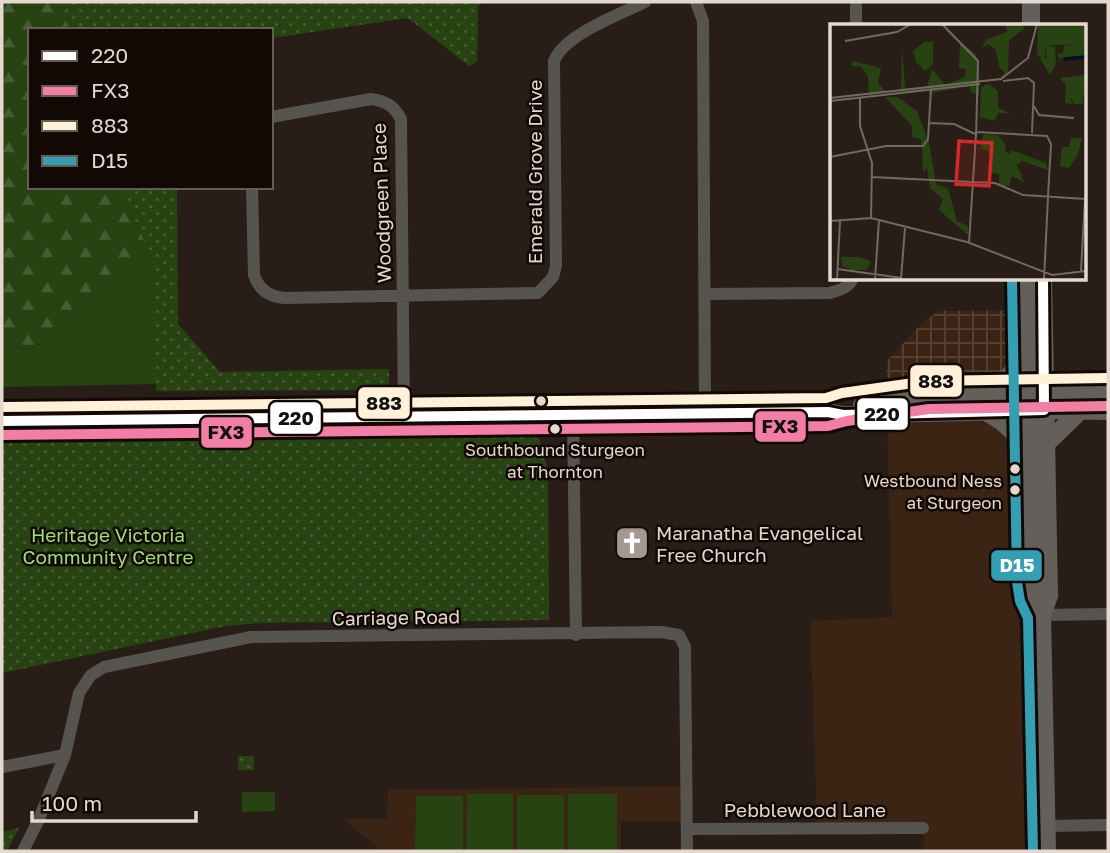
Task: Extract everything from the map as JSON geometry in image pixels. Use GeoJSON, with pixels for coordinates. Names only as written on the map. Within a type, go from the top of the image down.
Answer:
{"type":"FeatureCollection","features":[{"type":"Feature","properties":{"kind":"main road"},"geometry":{"type":"LineString","coordinates":[[1031,2],[1031,24]]}},
{"type":"Feature","properties":{"kind":"main road"},"geometry":{"type":"LineString","coordinates":[[1026,280],[1026,353],[1035,402]]}},
{"type":"Feature","properties":{"kind":"main road"},"geometry":{"type":"LineString","coordinates":[[1043,280],[1035,402],[1037,445],[1031,582],[1033,596],[1042,615],[1046,851]]}},
{"type":"Feature","properties":{"kind":"main road"},"geometry":{"type":"LineString","coordinates":[[985,392],[1010,375],[1026,353]]}},
{"type":"Feature","properties":{"kind":"main road"},"geometry":{"type":"LineString","coordinates":[[828,412],[844,407],[928,395],[985,392],[1080,411],[1108,411]]}},
{"type":"Feature","properties":{"kind":"main road"},"geometry":{"type":"LineString","coordinates":[[2,421],[828,412],[843,415],[985,411],[1108,392]]}},
{"type":"Feature","properties":{"kind":"main road"},"geometry":{"type":"LineString","coordinates":[[985,411],[1037,445]]}},
{"type":"Feature","properties":{"kind":"main road"},"geometry":{"type":"LineString","coordinates":[[1037,445],[1080,411]]}},
{"type":"Feature","properties":{"kind":"street","name":"Emerald Grove Drive"},"geometry":{"type":"LineString","coordinates":[[403,297],[526,295],[538,293],[547,286],[556,267],[554,61],[559,50],[571,40],[645,2]]}},
{"type":"Feature","properties":{"kind":"street"},"geometry":{"type":"LineString","coordinates":[[696,2],[704,21],[705,414]]}},
{"type":"Feature","properties":{"kind":"street"},"geometry":{"type":"LineString","coordinates":[[856,2],[856,24]]}},
{"type":"Feature","properties":{"kind":"street","name":"Woodgreen Place"},"geometry":{"type":"LineString","coordinates":[[273,117],[372,99],[382,101],[398,113],[402,130],[404,418]]}},
{"type":"Feature","properties":{"kind":"street","name":"Woodgreen Place"},"geometry":{"type":"LineString","coordinates":[[252,189],[254,275],[256,283],[269,295],[285,298],[403,297]]}},
{"type":"Feature","properties":{"kind":"street"},"geometry":{"type":"LineString","coordinates":[[705,294],[830,293],[851,284],[852,280]]}},
{"type":"Feature","properties":{"kind":"street"},"geometry":{"type":"LineString","coordinates":[[573,416],[576,635]]}},
{"type":"Feature","properties":{"kind":"street"},"geometry":{"type":"LineString","coordinates":[[1042,615],[1108,614]]}},
{"type":"Feature","properties":{"kind":"street","name":"Carriage Road"},"geometry":{"type":"LineString","coordinates":[[23,851],[65,755],[79,693],[91,675],[104,667],[251,637],[670,633],[679,635],[685,647],[687,851]]}},
{"type":"Feature","properties":{"kind":"street"},"geometry":{"type":"LineString","coordinates":[[2,767],[65,755]]}},
{"type":"Feature","properties":{"kind":"street"},"geometry":{"type":"LineString","coordinates":[[1046,826],[1108,825]]}},
{"type":"Feature","properties":{"kind":"street","name":"Pebblewood Lane"},"geometry":{"type":"LineString","coordinates":[[687,830],[923,828]]}},
{"type":"Feature","properties":{"kind":"shaded area"},"geometry":{"type":"Polygon","coordinates":[[[1025,310],[1026,393],[886,402],[887,361],[925,320],[940,311],[1025,310]]]}},
{"type":"Feature","properties":{"kind":"shaded area"},"geometry":{"type":"Polygon","coordinates":[[[985,411],[1028,445],[1041,851],[924,851],[923,828],[817,823],[810,621],[892,617],[887,414],[985,411]]]}},
{"type":"Feature","properties":{"kind":"shaded area"},"geometry":{"type":"Polygon","coordinates":[[[686,786],[687,822],[621,822],[621,851],[382,851],[343,819],[387,819],[388,790],[686,786]]]}},
{"type":"Feature","properties":{"kind":"green space"},"geometry":{"type":"Polygon","coordinates":[[[2,2],[483,2],[478,5],[477,61],[469,66],[410,17],[273,38],[273,28],[28,28],[28,189],[159,189],[158,251],[150,260],[113,283],[65,334],[26,349],[2,344],[2,2]]]}},
{"type":"Feature","properties":{"kind":"green space"},"geometry":{"type":"Polygon","coordinates":[[[64,2],[484,2],[478,5],[477,61],[469,66],[408,18],[273,38],[273,28],[67,28],[64,2]]]}},
{"type":"Feature","properties":{"kind":"green space"},"geometry":{"type":"Polygon","coordinates":[[[122,189],[177,189],[178,324],[220,372],[389,369],[389,384],[386,390],[156,391],[153,262],[122,189]]]}},
{"type":"Feature","properties":{"kind":"green space"},"geometry":{"type":"Polygon","coordinates":[[[152,259],[156,268],[159,384],[2,387],[2,344],[26,349],[65,334],[113,283],[152,259]]]}},
{"type":"Feature","properties":{"kind":"green space","name":"Heritage Victoria Community Centre"},"geometry":{"type":"Polygon","coordinates":[[[516,436],[539,438],[548,469],[549,620],[263,623],[226,626],[2,673],[2,442],[516,436]]]}},
{"type":"Feature","properties":{"kind":"green space"},"geometry":{"type":"Polygon","coordinates":[[[238,756],[254,756],[254,770],[238,770],[238,756]]]}},
{"type":"Feature","properties":{"kind":"green space"},"geometry":{"type":"Polygon","coordinates":[[[242,792],[275,792],[275,811],[242,812],[242,792]]]}},
{"type":"Feature","properties":{"kind":"green space"},"geometry":{"type":"Polygon","coordinates":[[[467,794],[513,794],[513,851],[466,851],[467,794]]]}},
{"type":"Feature","properties":{"kind":"green space"},"geometry":{"type":"Polygon","coordinates":[[[568,794],[617,794],[617,851],[568,851],[568,794]]]}},
{"type":"Feature","properties":{"kind":"green space"},"geometry":{"type":"Polygon","coordinates":[[[517,795],[564,795],[564,851],[517,851],[517,795]]]}},
{"type":"Feature","properties":{"kind":"green space"},"geometry":{"type":"Polygon","coordinates":[[[416,796],[463,796],[463,851],[415,851],[416,796]]]}},
{"type":"Feature","properties":{"kind":"green space"},"geometry":{"type":"Polygon","coordinates":[[[19,828],[7,851],[2,851],[2,832],[19,828]]]}},
{"type":"Feature","properties":{"kind":"transit line","name":"D15"},"geometry":{"type":"LineString","coordinates":[[1012,280],[1017,582],[1020,601],[1028,618],[1033,851]]}},
{"type":"Feature","properties":{"kind":"transit line","name":"220"},"geometry":{"type":"LineString","coordinates":[[2,421],[828,412],[843,415],[1044,410],[1043,280]]}},
{"type":"Feature","properties":{"kind":"transit line","name":"883"},"geometry":{"type":"LineString","coordinates":[[2,407],[826,398],[842,393],[928,381],[1108,378]]}},
{"type":"Feature","properties":{"kind":"transit line","name":"FX3"},"geometry":{"type":"LineString","coordinates":[[2,435],[828,426],[929,409],[1108,406]]}},
{"type":"Feature","properties":{"kind":"place","name":"Southbound Sturgeon at Thornton"},"geometry":{"type":"Point","coordinates":[555,429]}},
{"type":"Feature","properties":{"kind":"place","name":"Westbound Ness at Sturgeon"},"geometry":{"type":"Point","coordinates":[1015,490]}},
{"type":"Feature","properties":{"kind":"place","name":"Maranatha Evangelical Free Church"},"geometry":{"type":"Point","coordinates":[632,543]}}]}
